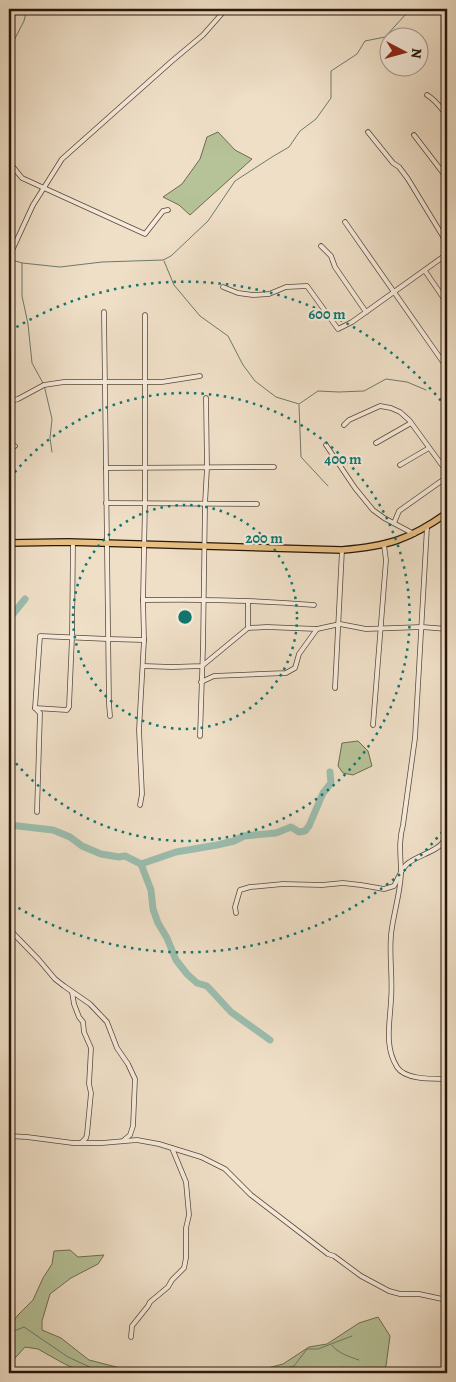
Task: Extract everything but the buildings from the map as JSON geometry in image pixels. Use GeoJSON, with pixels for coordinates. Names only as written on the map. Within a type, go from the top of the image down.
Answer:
{"type":"FeatureCollection","features":[{"type":"Feature","properties":{"kind":"highway"},"geometry":{"type":"LineString","coordinates":[[9,543],[73,542],[342,550],[384,545],[415,534],[447,513]]}},
{"type":"Feature","properties":{"kind":"street"},"geometry":{"type":"LineString","coordinates":[[10,255],[33,205],[62,159],[199,39],[226,9]]}},
{"type":"Feature","properties":{"kind":"street"},"geometry":{"type":"LineString","coordinates":[[427,95],[439,104],[447,116]]}},
{"type":"Feature","properties":{"kind":"street"},"geometry":{"type":"LineString","coordinates":[[368,132],[408,179],[447,244]]}},
{"type":"Feature","properties":{"kind":"street"},"geometry":{"type":"LineString","coordinates":[[414,135],[447,178]]}},
{"type":"Feature","properties":{"kind":"street"},"geometry":{"type":"LineString","coordinates":[[9,162],[22,178],[145,234],[163,211],[168,210]]}},
{"type":"Feature","properties":{"kind":"street"},"geometry":{"type":"LineString","coordinates":[[344,222],[447,366]]}},
{"type":"Feature","properties":{"kind":"street"},"geometry":{"type":"LineString","coordinates":[[321,246],[330,256],[335,267],[366,312]]}},
{"type":"Feature","properties":{"kind":"street"},"geometry":{"type":"LineString","coordinates":[[223,287],[238,293],[253,295],[269,294],[286,287],[307,286],[338,329],[352,322],[447,254]]}},
{"type":"Feature","properties":{"kind":"street"},"geometry":{"type":"LineString","coordinates":[[425,271],[447,304]]}},
{"type":"Feature","properties":{"kind":"street"},"geometry":{"type":"LineString","coordinates":[[104,312],[110,716]]}},
{"type":"Feature","properties":{"kind":"street"},"geometry":{"type":"LineString","coordinates":[[140,805],[142,794],[139,730],[144,640],[145,315]]}},
{"type":"Feature","properties":{"kind":"street"},"geometry":{"type":"LineString","coordinates":[[9,402],[44,385],[64,382],[162,382],[200,376]]}},
{"type":"Feature","properties":{"kind":"street"},"geometry":{"type":"LineString","coordinates":[[200,736],[207,468],[206,398]]}},
{"type":"Feature","properties":{"kind":"street"},"geometry":{"type":"LineString","coordinates":[[344,425],[350,420],[380,406],[400,412],[411,423],[447,472]]}},
{"type":"Feature","properties":{"kind":"street"},"geometry":{"type":"LineString","coordinates":[[376,443],[411,423]]}},
{"type":"Feature","properties":{"kind":"street"},"geometry":{"type":"LineString","coordinates":[[326,445],[355,488],[373,510],[415,534]]}},
{"type":"Feature","properties":{"kind":"street"},"geometry":{"type":"LineString","coordinates":[[9,449],[15,446]]}},
{"type":"Feature","properties":{"kind":"street"},"geometry":{"type":"LineString","coordinates":[[400,465],[430,448]]}},
{"type":"Feature","properties":{"kind":"street"},"geometry":{"type":"LineString","coordinates":[[106,468],[274,467]]}},
{"type":"Feature","properties":{"kind":"street"},"geometry":{"type":"LineString","coordinates":[[394,523],[399,511],[447,477]]}},
{"type":"Feature","properties":{"kind":"street"},"geometry":{"type":"LineString","coordinates":[[106,503],[257,504]]}},
{"type":"Feature","properties":{"kind":"street"},"geometry":{"type":"LineString","coordinates":[[236,913],[240,890],[250,887],[283,884],[343,883],[384,889],[394,886],[401,874],[401,833],[404,825],[414,738],[427,527]]}},
{"type":"Feature","properties":{"kind":"street"},"geometry":{"type":"LineString","coordinates":[[35,708],[68,710],[72,637],[73,542]]}},
{"type":"Feature","properties":{"kind":"street"},"geometry":{"type":"LineString","coordinates":[[373,725],[386,560],[384,545]]}},
{"type":"Feature","properties":{"kind":"street"},"geometry":{"type":"LineString","coordinates":[[335,688],[340,624],[342,550]]}},
{"type":"Feature","properties":{"kind":"street"},"geometry":{"type":"LineString","coordinates":[[143,600],[275,602],[314,605]]}},
{"type":"Feature","properties":{"kind":"street"},"geometry":{"type":"LineString","coordinates":[[248,602],[248,628]]}},
{"type":"Feature","properties":{"kind":"street"},"geometry":{"type":"LineString","coordinates":[[143,666],[202,666],[248,628],[317,628],[340,624],[366,629],[422,627],[447,629]]}},
{"type":"Feature","properties":{"kind":"street"},"geometry":{"type":"LineString","coordinates":[[202,682],[214,676],[286,672],[294,668],[299,654],[317,628]]}},
{"type":"Feature","properties":{"kind":"street"},"geometry":{"type":"LineString","coordinates":[[37,812],[40,713],[35,708],[40,636],[144,640]]}},
{"type":"Feature","properties":{"kind":"street"},"geometry":{"type":"LineString","coordinates":[[447,810],[444,840],[438,848],[407,864],[401,874],[391,936],[391,999],[388,1048],[397,1068],[404,1074],[425,1078],[447,1079]]}},
{"type":"Feature","properties":{"kind":"street"},"geometry":{"type":"LineString","coordinates":[[9,929],[55,979],[90,1004],[107,1022],[117,1048],[135,1079],[133,1126],[130,1135],[124,1140]]}},
{"type":"Feature","properties":{"kind":"street"},"geometry":{"type":"LineString","coordinates":[[72,992],[74,1004],[83,1022],[84,1032],[91,1048],[89,1084],[91,1093],[87,1134],[82,1142]]}},
{"type":"Feature","properties":{"kind":"street"},"geometry":{"type":"LineString","coordinates":[[9,1136],[73,1143],[137,1140],[159,1144],[201,1157],[225,1168],[251,1195],[274,1214],[361,1276],[389,1292],[420,1294],[447,1300]]}},
{"type":"Feature","properties":{"kind":"street"},"geometry":{"type":"LineString","coordinates":[[131,1337],[132,1326],[150,1302],[168,1287],[184,1268],[186,1228],[189,1215],[186,1182],[172,1148]]}},
{"type":"Feature","properties":{"kind":"green space"},"geometry":{"type":"Polygon","coordinates":[[[218,132],[235,150],[252,159],[190,215],[179,205],[163,197],[182,184],[200,159],[207,137],[218,132]]]}},
{"type":"Feature","properties":{"kind":"green space"},"geometry":{"type":"Polygon","coordinates":[[[358,741],[368,751],[372,766],[353,775],[343,773],[338,766],[342,743],[358,741]]]}},
{"type":"Feature","properties":{"kind":"green space"},"geometry":{"type":"Polygon","coordinates":[[[70,1250],[78,1257],[104,1255],[98,1264],[71,1278],[50,1294],[42,1321],[42,1330],[61,1338],[89,1360],[136,1372],[150,1373],[83,1373],[38,1349],[25,1347],[9,1363],[9,1327],[33,1300],[52,1264],[54,1251],[70,1250]]]}},
{"type":"Feature","properties":{"kind":"green space"},"geometry":{"type":"Polygon","coordinates":[[[378,1317],[390,1336],[386,1366],[379,1373],[353,1373],[343,1367],[326,1373],[226,1373],[256,1371],[283,1364],[309,1347],[327,1344],[359,1323],[378,1317]]]}},
{"type":"Feature","properties":{"kind":"waterway"},"geometry":{"type":"LineString","coordinates":[[9,50],[24,21],[27,9]]}},
{"type":"Feature","properties":{"kind":"waterway"},"geometry":{"type":"LineString","coordinates":[[9,259],[22,263],[60,267],[102,262],[163,260],[171,256],[208,221],[235,181],[289,147],[300,131],[316,119],[331,98],[331,71],[357,54],[365,41],[385,37],[413,9]]}},
{"type":"Feature","properties":{"kind":"waterway"},"geometry":{"type":"LineString","coordinates":[[164,261],[174,285],[200,316],[228,336],[243,365],[255,381],[276,397],[299,404],[318,391],[364,391],[386,379],[407,382],[426,390]]}},
{"type":"Feature","properties":{"kind":"waterway"},"geometry":{"type":"LineString","coordinates":[[22,263],[22,296],[28,324],[32,363],[44,385],[52,419],[50,438],[52,452]]}},
{"type":"Feature","properties":{"kind":"waterway"},"geometry":{"type":"LineString","coordinates":[[299,405],[301,457],[328,486]]}},
{"type":"Feature","properties":{"kind":"waterway"},"geometry":{"type":"LineString","coordinates":[[9,619],[25,599]]}},
{"type":"Feature","properties":{"kind":"waterway"},"geometry":{"type":"LineString","coordinates":[[9,825],[53,830],[101,854],[125,856],[141,864],[176,852],[217,845],[234,841],[244,836],[276,833],[291,827],[299,832],[305,831],[323,793],[331,783],[330,772]]}},
{"type":"Feature","properties":{"kind":"waterway"},"geometry":{"type":"LineString","coordinates":[[141,864],[151,890],[153,909],[158,923],[167,938],[176,960],[187,974],[197,983],[207,986],[231,1012],[270,1040]]}},
{"type":"Feature","properties":{"kind":"waterway"},"geometry":{"type":"LineString","coordinates":[[9,1333],[24,1327],[68,1357],[108,1373]]}},
{"type":"Feature","properties":{"kind":"waterway"},"geometry":{"type":"LineString","coordinates":[[271,1373],[294,1366],[307,1349],[318,1349],[352,1336]]}},
{"type":"Feature","properties":{"kind":"waterway"},"geometry":{"type":"LineString","coordinates":[[332,1345],[340,1352],[359,1360]]}}]}
